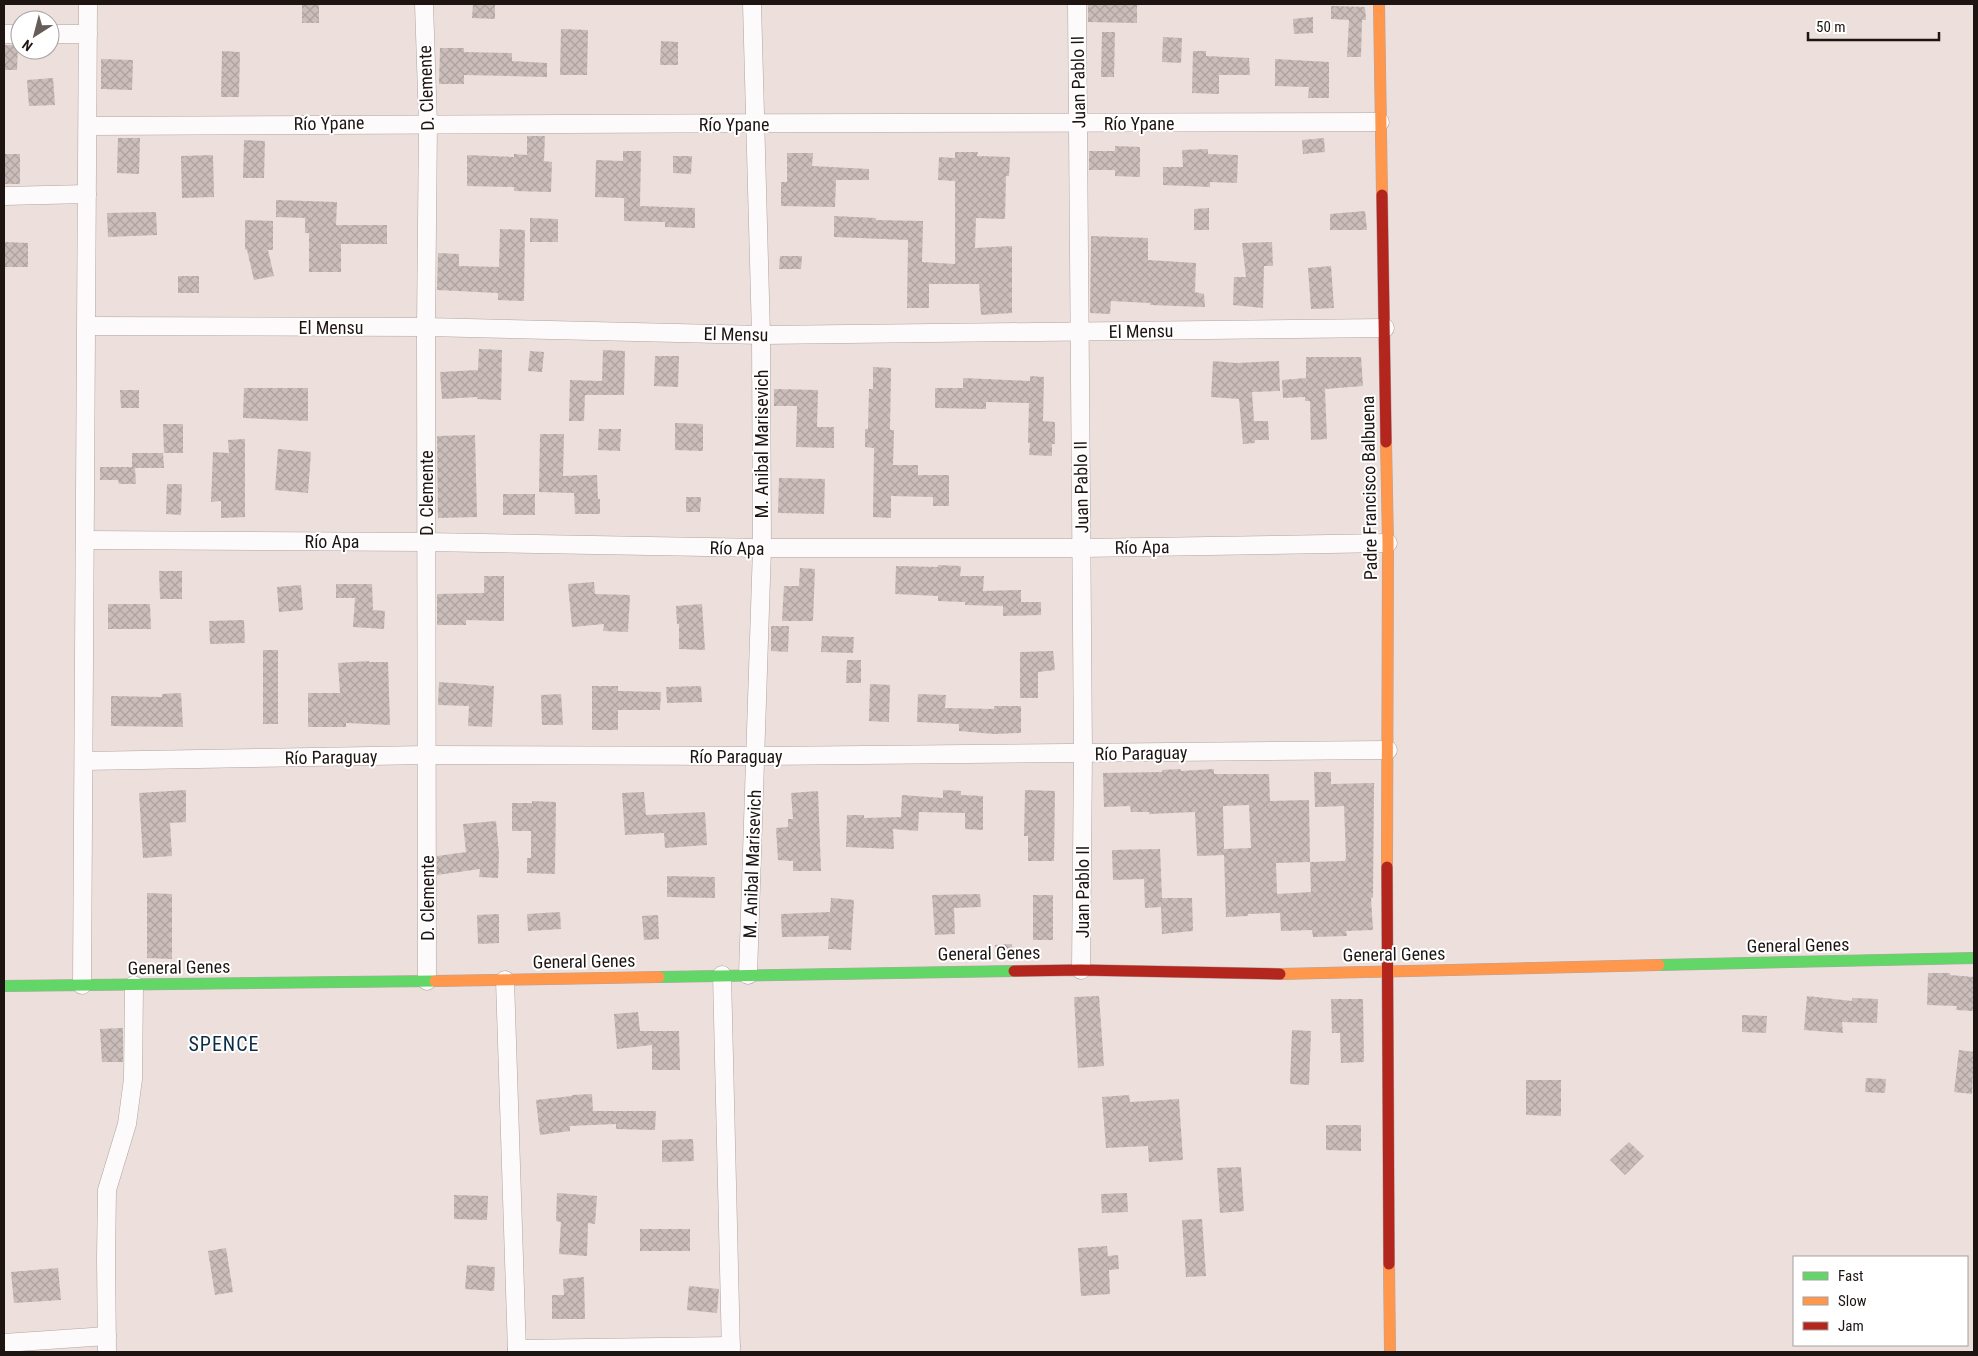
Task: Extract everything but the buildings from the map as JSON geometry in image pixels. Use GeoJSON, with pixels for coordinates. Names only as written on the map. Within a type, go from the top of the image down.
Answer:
{"type":"FeatureCollection","features":[{"type":"Feature","properties":{"kind":"street"},"geometry":{"type":"LineString","coordinates":[[82,985],[88,4]]}},
{"type":"Feature","properties":{"kind":"street","name":"D. Clemente"},"geometry":{"type":"LineString","coordinates":[[424,4],[428,123],[426,327],[427,981]]}},
{"type":"Feature","properties":{"kind":"street","name":"M. Anibal Marisevich"},"geometry":{"type":"LineString","coordinates":[[748,975],[762,548],[760,335],[752,4]]}},
{"type":"Feature","properties":{"kind":"street","name":"Juan Pablo II"},"geometry":{"type":"LineString","coordinates":[[1077,4],[1083,753],[1081,970]]}},
{"type":"Feature","properties":{"kind":"street","name":"Padre Francisco Balbuena"},"geometry":{"type":"LineString","coordinates":[[1379,4],[1388,543],[1387,972],[1390,1352]]}},
{"type":"Feature","properties":{"kind":"street"},"geometry":{"type":"LineString","coordinates":[[60,34],[88,34]]}},
{"type":"Feature","properties":{"kind":"street","name":"Río Ypane"},"geometry":{"type":"LineString","coordinates":[[88,126],[428,123],[1380,122]]}},
{"type":"Feature","properties":{"kind":"street"},"geometry":{"type":"LineString","coordinates":[[4,196],[87,194]]}},
{"type":"Feature","properties":{"kind":"street","name":"El Mensu"},"geometry":{"type":"LineString","coordinates":[[86,326],[426,327],[760,335],[1385,328]]}},
{"type":"Feature","properties":{"kind":"street","name":"Río Apa"},"geometry":{"type":"LineString","coordinates":[[85,540],[426,542],[762,548],[1082,548],[1388,543]]}},
{"type":"Feature","properties":{"kind":"street","name":"Río Paraguay"},"geometry":{"type":"LineString","coordinates":[[84,761],[426,755],[755,756],[1388,750]]}},
{"type":"Feature","properties":{"kind":"street","name":"General Genes"},"geometry":{"type":"LineString","coordinates":[[4,986],[1081,970],[1266,974],[1974,958]]}},
{"type":"Feature","properties":{"kind":"street"},"geometry":{"type":"LineString","coordinates":[[505,980],[517,1350],[731,1349],[722,975]]}},
{"type":"Feature","properties":{"kind":"street"},"geometry":{"type":"LineString","coordinates":[[4,1343],[107,1344],[107,1190],[126,1124],[133,1079],[134,984]]}},
{"type":"Feature","properties":{"kind":"traffic: fast"},"geometry":{"type":"LineString","coordinates":[[1659,965],[1974,958]]}},
{"type":"Feature","properties":{"kind":"traffic: fast"},"geometry":{"type":"LineString","coordinates":[[659,977],[1014,971]]}},
{"type":"Feature","properties":{"kind":"traffic: fast"},"geometry":{"type":"LineString","coordinates":[[4,986],[435,981]]}},
{"type":"Feature","properties":{"kind":"traffic: slow"},"geometry":{"type":"LineString","coordinates":[[1379,4],[1382,195]]}},
{"type":"Feature","properties":{"kind":"traffic: slow"},"geometry":{"type":"LineString","coordinates":[[1386,442],[1388,543],[1387,867]]}},
{"type":"Feature","properties":{"kind":"traffic: slow"},"geometry":{"type":"LineString","coordinates":[[1280,974],[1659,965]]}},
{"type":"Feature","properties":{"kind":"traffic: slow"},"geometry":{"type":"LineString","coordinates":[[435,981],[659,977]]}},
{"type":"Feature","properties":{"kind":"traffic: slow"},"geometry":{"type":"LineString","coordinates":[[1389,1264],[1390,1352]]}},
{"type":"Feature","properties":{"kind":"traffic: jam"},"geometry":{"type":"LineString","coordinates":[[1382,195],[1386,442]]}},
{"type":"Feature","properties":{"kind":"traffic: jam"},"geometry":{"type":"LineString","coordinates":[[1387,867],[1389,1264]]}},
{"type":"Feature","properties":{"kind":"traffic: jam"},"geometry":{"type":"LineString","coordinates":[[1014,971],[1081,970],[1280,974]]}},
{"type":"Feature","properties":{"kind":"district","name":"SPENCE"},"geometry":{"type":"Point","coordinates":[224,1044]}}]}
